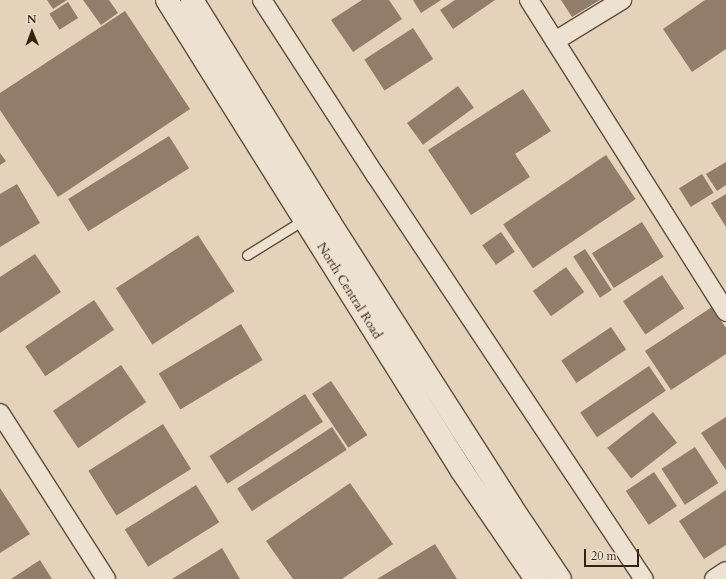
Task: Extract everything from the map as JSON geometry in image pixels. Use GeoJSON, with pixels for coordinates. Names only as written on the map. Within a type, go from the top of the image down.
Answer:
{"type":"FeatureCollection","features":[{"type":"Feature","properties":{"kind":"main road","name":"North Central Road"},"geometry":{"type":"LineString","coordinates":[[167,0],[462,471],[536,579]]}},
{"type":"Feature","properties":{"kind":"main road","name":"North Central Road"},"geometry":{"type":"LineString","coordinates":[[192,0],[334,230],[510,505],[560,579]]}},
{"type":"Feature","properties":{"kind":"street"},"geometry":{"type":"LineString","coordinates":[[262,0],[376,176],[644,579]]}},
{"type":"Feature","properties":{"kind":"street"},"geometry":{"type":"LineString","coordinates":[[529,0],[726,312]]}},
{"type":"Feature","properties":{"kind":"street"},"geometry":{"type":"LineString","coordinates":[[555,41],[622,0]]}},
{"type":"Feature","properties":{"kind":"street"},"geometry":{"type":"LineString","coordinates":[[0,412],[106,579]]}},
{"type":"Feature","properties":{"kind":"street"},"geometry":{"type":"LineString","coordinates":[[714,579],[726,571]]}},
{"type":"Feature","properties":{"kind":"lane"},"geometry":{"type":"LineString","coordinates":[[247,255],[304,219]]}},
{"type":"Feature","properties":{"kind":"building"},"geometry":{"type":"Polygon","coordinates":[[[47,0],[67,0],[53,9],[47,0]]]}},
{"type":"Feature","properties":{"kind":"building"},"geometry":{"type":"Polygon","coordinates":[[[83,0],[109,0],[118,13],[101,25],[83,0]]]}},
{"type":"Feature","properties":{"kind":"building"},"geometry":{"type":"Polygon","coordinates":[[[362,0],[389,0],[402,19],[353,52],[331,20],[362,0]]]}},
{"type":"Feature","properties":{"kind":"building"},"geometry":{"type":"Polygon","coordinates":[[[413,0],[441,0],[421,13],[413,0]]]}},
{"type":"Feature","properties":{"kind":"building"},"geometry":{"type":"Polygon","coordinates":[[[455,0],[495,0],[453,29],[440,10],[455,0]]]}},
{"type":"Feature","properties":{"kind":"building"},"geometry":{"type":"Polygon","coordinates":[[[561,0],[600,0],[572,17],[561,0]]]}},
{"type":"Feature","properties":{"kind":"building"},"geometry":{"type":"Polygon","coordinates":[[[705,0],[726,0],[726,49],[692,72],[663,29],[705,0]]]}},
{"type":"Feature","properties":{"kind":"building"},"geometry":{"type":"Polygon","coordinates":[[[68,2],[78,18],[59,30],[49,14],[68,2]]]}},
{"type":"Feature","properties":{"kind":"building"},"geometry":{"type":"Polygon","coordinates":[[[125,11],[190,109],[58,197],[0,110],[0,93],[125,11]]]}},
{"type":"Feature","properties":{"kind":"building"},"geometry":{"type":"Polygon","coordinates":[[[413,28],[433,59],[385,91],[364,60],[413,28]]]}},
{"type":"Feature","properties":{"kind":"building"},"geometry":{"type":"Polygon","coordinates":[[[458,86],[474,108],[423,145],[407,123],[458,86]]]}},
{"type":"Feature","properties":{"kind":"building"},"geometry":{"type":"Polygon","coordinates":[[[523,89],[551,131],[515,154],[530,177],[471,215],[428,150],[523,89]]]}},
{"type":"Feature","properties":{"kind":"building"},"geometry":{"type":"Polygon","coordinates":[[[169,136],[189,168],[88,231],[68,199],[169,136]]]}},
{"type":"Feature","properties":{"kind":"building"},"geometry":{"type":"Polygon","coordinates":[[[0,153],[6,161],[0,165],[0,153]]]}},
{"type":"Feature","properties":{"kind":"building"},"geometry":{"type":"Polygon","coordinates":[[[606,155],[636,199],[533,268],[503,224],[606,155]]]}},
{"type":"Feature","properties":{"kind":"building"},"geometry":{"type":"Polygon","coordinates":[[[726,162],[726,185],[717,191],[706,174],[726,162]]]}},
{"type":"Feature","properties":{"kind":"building"},"geometry":{"type":"Polygon","coordinates":[[[702,174],[714,193],[691,207],[679,188],[702,174]]]}},
{"type":"Feature","properties":{"kind":"building"},"geometry":{"type":"Polygon","coordinates":[[[17,184],[40,223],[0,247],[0,194],[17,184]]]}},
{"type":"Feature","properties":{"kind":"building"},"geometry":{"type":"Polygon","coordinates":[[[726,194],[726,227],[711,203],[726,194]]]}},
{"type":"Feature","properties":{"kind":"building"},"geometry":{"type":"Polygon","coordinates":[[[642,222],[664,257],[614,288],[592,253],[642,222]]]}},
{"type":"Feature","properties":{"kind":"building"},"geometry":{"type":"Polygon","coordinates":[[[501,232],[515,252],[496,265],[482,245],[501,232]]]}},
{"type":"Feature","properties":{"kind":"building"},"geometry":{"type":"Polygon","coordinates":[[[198,235],[234,291],[152,345],[116,288],[198,235]]]}},
{"type":"Feature","properties":{"kind":"building"},"geometry":{"type":"Polygon","coordinates":[[[585,249],[612,290],[600,298],[573,257],[585,249]]]}},
{"type":"Feature","properties":{"kind":"building"},"geometry":{"type":"Polygon","coordinates":[[[35,254],[61,292],[0,333],[0,277],[35,254]]]}},
{"type":"Feature","properties":{"kind":"building"},"geometry":{"type":"Polygon","coordinates":[[[566,267],[584,292],[551,316],[533,291],[566,267]]]}},
{"type":"Feature","properties":{"kind":"building"},"geometry":{"type":"Polygon","coordinates":[[[662,275],[684,308],[645,334],[623,301],[662,275]]]}},
{"type":"Feature","properties":{"kind":"building"},"geometry":{"type":"Polygon","coordinates":[[[94,300],[114,330],[45,376],[25,346],[94,300]]]}},
{"type":"Feature","properties":{"kind":"building"},"geometry":{"type":"Polygon","coordinates":[[[712,307],[726,328],[726,354],[671,390],[645,351],[712,307]]]}},
{"type":"Feature","properties":{"kind":"building"},"geometry":{"type":"Polygon","coordinates":[[[241,324],[263,360],[180,409],[159,373],[241,324]]]}},
{"type":"Feature","properties":{"kind":"building"},"geometry":{"type":"Polygon","coordinates":[[[611,327],[626,349],[576,383],[561,361],[611,327]]]}},
{"type":"Feature","properties":{"kind":"building"},"geometry":{"type":"Polygon","coordinates":[[[121,365],[146,402],[78,448],[53,411],[121,365]]]}},
{"type":"Feature","properties":{"kind":"building"},"geometry":{"type":"Polygon","coordinates":[[[649,366],[666,391],[597,437],[580,412],[649,366]]]}},
{"type":"Feature","properties":{"kind":"building"},"geometry":{"type":"Polygon","coordinates":[[[331,381],[367,435],[348,448],[312,394],[331,381]]]}},
{"type":"Feature","properties":{"kind":"building"},"geometry":{"type":"Polygon","coordinates":[[[305,394],[323,422],[227,484],[209,456],[305,394]]]}},
{"type":"Feature","properties":{"kind":"building"},"geometry":{"type":"Polygon","coordinates":[[[653,412],[677,443],[631,478],[607,448],[653,412]]]}},
{"type":"Feature","properties":{"kind":"building"},"geometry":{"type":"Polygon","coordinates":[[[726,417],[726,470],[701,433],[726,417]]]}},
{"type":"Feature","properties":{"kind":"building"},"geometry":{"type":"Polygon","coordinates":[[[163,424],[191,469],[116,516],[88,471],[163,424]]]}},
{"type":"Feature","properties":{"kind":"building"},"geometry":{"type":"Polygon","coordinates":[[[332,427],[347,450],[252,511],[237,489],[332,427]]]}},
{"type":"Feature","properties":{"kind":"building"},"geometry":{"type":"Polygon","coordinates":[[[695,447],[718,483],[685,505],[661,469],[695,447]]]}},
{"type":"Feature","properties":{"kind":"building"},"geometry":{"type":"Polygon","coordinates":[[[654,472],[677,506],[649,525],[626,491],[654,472]]]}},
{"type":"Feature","properties":{"kind":"building"},"geometry":{"type":"Polygon","coordinates":[[[350,483],[393,544],[342,579],[293,579],[266,541],[350,483]]]}},
{"type":"Feature","properties":{"kind":"building"},"geometry":{"type":"Polygon","coordinates":[[[196,485],[219,522],[148,567],[125,530],[196,485]]]}},
{"type":"Feature","properties":{"kind":"building"},"geometry":{"type":"Polygon","coordinates":[[[0,488],[30,534],[0,553],[0,488]]]}},
{"type":"Feature","properties":{"kind":"building"},"geometry":{"type":"Polygon","coordinates":[[[726,490],[726,545],[704,559],[679,521],[726,490]]]}},
{"type":"Feature","properties":{"kind":"building"},"geometry":{"type":"Polygon","coordinates":[[[435,544],[457,579],[377,579],[435,544]]]}},
{"type":"Feature","properties":{"kind":"building"},"geometry":{"type":"Polygon","coordinates":[[[222,548],[240,579],[172,579],[222,548]]]}},
{"type":"Feature","properties":{"kind":"building"},"geometry":{"type":"Polygon","coordinates":[[[40,560],[52,579],[11,579],[40,560]]]}}]}
